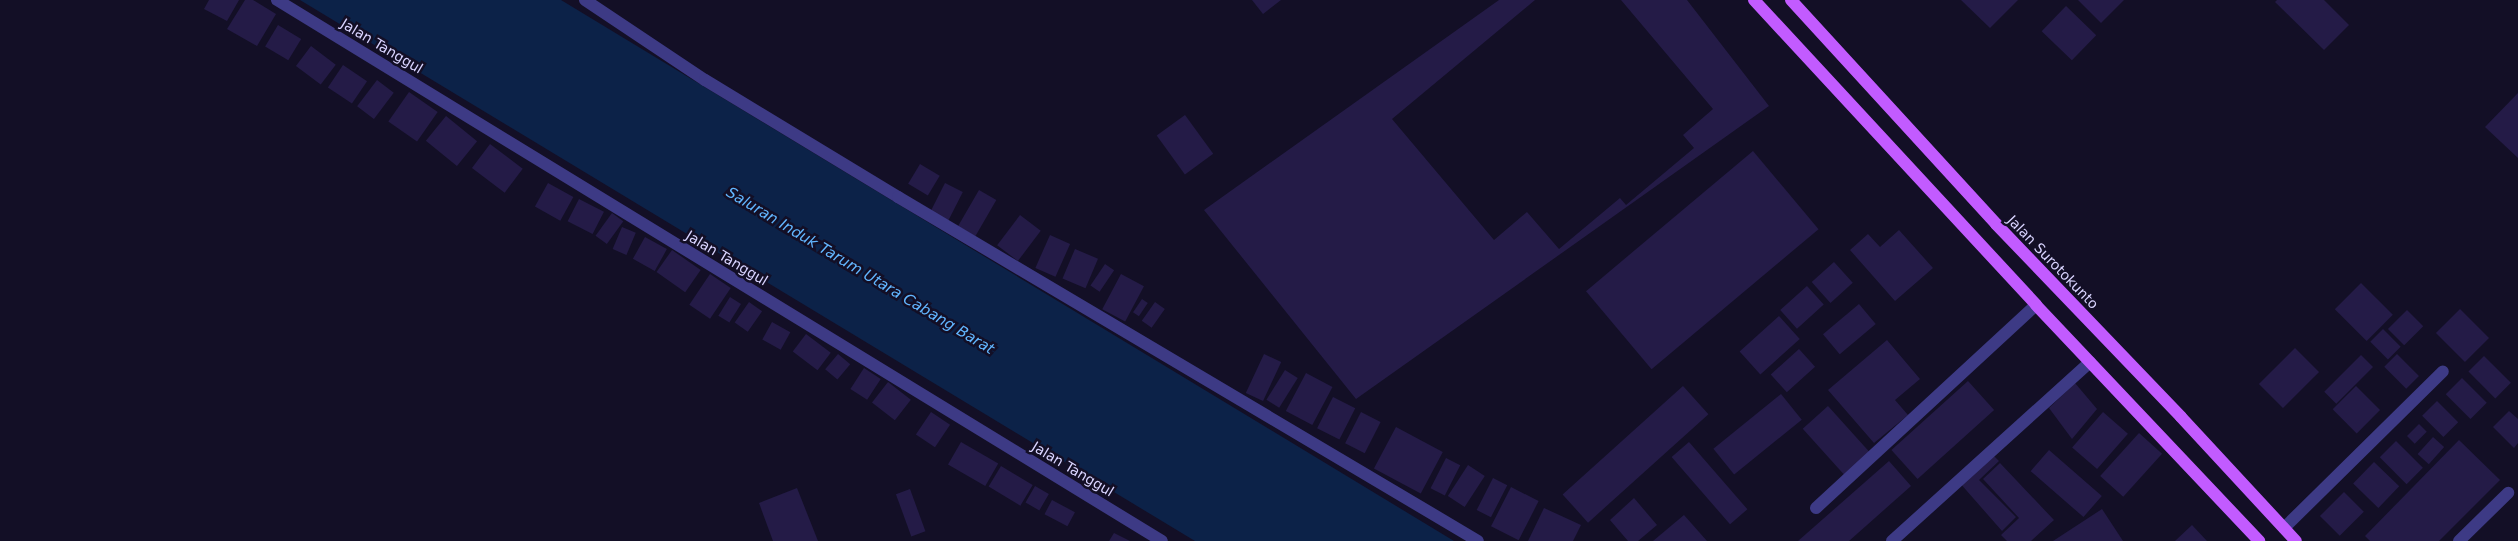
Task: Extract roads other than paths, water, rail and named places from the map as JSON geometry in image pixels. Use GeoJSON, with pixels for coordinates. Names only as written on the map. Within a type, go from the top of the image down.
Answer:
{"type":"FeatureCollection","features":[{"type":"Feature","properties":{"kind":"main road"},"geometry":{"type":"LineString","coordinates":[[1754,0],[2036,305],[2259,541]]}},
{"type":"Feature","properties":{"kind":"main road","name":"Jalan Surotokunto"},"geometry":{"type":"LineString","coordinates":[[1791,0],[1996,224],[2181,417],[2296,541]]}},
{"type":"Feature","properties":{"kind":"street","name":"Jalan Tanggul"},"geometry":{"type":"LineString","coordinates":[[277,0],[1162,541]]}},
{"type":"Feature","properties":{"kind":"street"},"geometry":{"type":"LineString","coordinates":[[585,0],[705,80],[898,198],[1478,541]]}},
{"type":"Feature","properties":{"kind":"street"},"geometry":{"type":"LineString","coordinates":[[1816,508],[2036,305]]}},
{"type":"Feature","properties":{"kind":"street"},"geometry":{"type":"LineString","coordinates":[[1892,541],[2090,362]]}},
{"type":"Feature","properties":{"kind":"street"},"geometry":{"type":"LineString","coordinates":[[2284,528],[2443,371]]}},
{"type":"Feature","properties":{"kind":"street"},"geometry":{"type":"LineString","coordinates":[[2459,541],[2508,493]]}},
{"type":"Feature","properties":{"kind":"water","name":"Saluran Induk Tarum Utara Cabang Barat"},"geometry":{"type":"Polygon","coordinates":[[[300,0],[561,0],[1454,541],[1195,541],[300,0]]]}}]}
